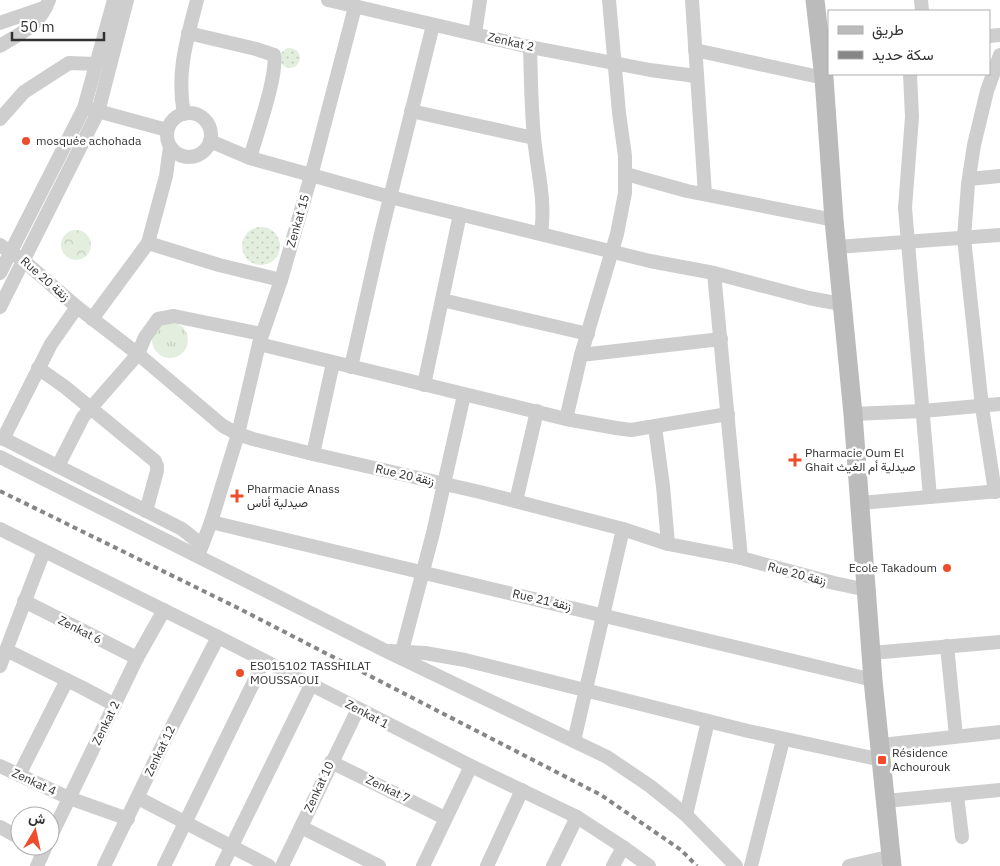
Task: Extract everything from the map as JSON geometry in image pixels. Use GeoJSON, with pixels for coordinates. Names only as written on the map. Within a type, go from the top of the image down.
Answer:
{"type":"FeatureCollection","features":[{"type":"Feature","properties":{"kind":"main road"},"geometry":{"type":"LineString","coordinates":[[816,0],[825,54],[824,78],[834,220],[853,414],[873,680],[892,861]]}},
{"type":"Feature","properties":{"kind":"street"},"geometry":{"type":"LineString","coordinates":[[0,273],[5,248],[84,108],[114,0]]}},
{"type":"Feature","properties":{"kind":"street"},"geometry":{"type":"LineString","coordinates":[[0,308],[98,112],[127,0]]}},
{"type":"Feature","properties":{"kind":"street"},"geometry":{"type":"LineString","coordinates":[[184,114],[180,86],[181,70],[197,0]]}},
{"type":"Feature","properties":{"kind":"street","name":"Zenkat 2"},"geometry":{"type":"LineString","coordinates":[[328,0],[530,47],[650,70],[696,76]]}},
{"type":"Feature","properties":{"kind":"street"},"geometry":{"type":"LineString","coordinates":[[391,0],[392,15]]}},
{"type":"Feature","properties":{"kind":"street"},"geometry":{"type":"LineString","coordinates":[[475,34],[480,0]]}},
{"type":"Feature","properties":{"kind":"street"},"geometry":{"type":"LineString","coordinates":[[566,419],[581,356],[621,215],[626,174],[609,0]]}},
{"type":"Feature","properties":{"kind":"street"},"geometry":{"type":"LineString","coordinates":[[692,0],[706,194]]}},
{"type":"Feature","properties":{"kind":"street"},"geometry":{"type":"LineString","coordinates":[[0,23],[48,4]]}},
{"type":"Feature","properties":{"kind":"street"},"geometry":{"type":"LineString","coordinates":[[0,46],[33,26],[40,19],[48,4]]}},
{"type":"Feature","properties":{"kind":"street","name":"Zenkat 15"},"geometry":{"type":"LineString","coordinates":[[200,550],[211,522],[238,434],[261,339],[281,280],[311,176],[355,7]]}},
{"type":"Feature","properties":{"kind":"street"},"geometry":{"type":"LineString","coordinates":[[351,367],[390,197],[433,25]]}},
{"type":"Feature","properties":{"kind":"street"},"geometry":{"type":"LineString","coordinates":[[188,34],[256,49],[274,55],[270,86],[250,158]]}},
{"type":"Feature","properties":{"kind":"street"},"geometry":{"type":"LineString","coordinates":[[530,47],[534,138],[544,212],[541,233]]}},
{"type":"Feature","properties":{"kind":"street"},"geometry":{"type":"LineString","coordinates":[[695,50],[824,78]]}},
{"type":"Feature","properties":{"kind":"street"},"geometry":{"type":"LineString","coordinates":[[860,503],[997,492],[995,461],[982,407],[964,238],[969,179],[981,116],[1000,54]]}},
{"type":"Feature","properties":{"kind":"street"},"geometry":{"type":"LineString","coordinates":[[0,119],[16,100],[32,86],[69,63],[97,64]]}},
{"type":"Feature","properties":{"kind":"street"},"geometry":{"type":"LineString","coordinates":[[910,75],[912,117],[906,208],[930,498]]}},
{"type":"Feature","properties":{"kind":"street"},"geometry":{"type":"LineString","coordinates":[[84,108],[167,130]]}},
{"type":"Feature","properties":{"kind":"street"},"geometry":{"type":"LineString","coordinates":[[411,111],[534,138]]}},
{"type":"Feature","properties":{"kind":"street"},"geometry":{"type":"LineString","coordinates":[[92,319],[148,243],[166,176],[170,147],[166,136],[170,122],[184,114],[195,114],[204,120],[210,130],[210,141],[203,152],[192,157],[180,155],[170,147]]}},
{"type":"Feature","properties":{"kind":"street"},"geometry":{"type":"LineString","coordinates":[[210,141],[250,158],[390,197],[612,251],[714,273],[809,298],[841,304]]}},
{"type":"Feature","properties":{"kind":"street"},"geometry":{"type":"LineString","coordinates":[[626,174],[680,189],[834,220]]}},
{"type":"Feature","properties":{"kind":"street"},"geometry":{"type":"LineString","coordinates":[[969,179],[1000,176]]}},
{"type":"Feature","properties":{"kind":"street"},"geometry":{"type":"LineString","coordinates":[[424,385],[460,214]]}},
{"type":"Feature","properties":{"kind":"street"},"geometry":{"type":"LineString","coordinates":[[837,247],[1000,235]]}},
{"type":"Feature","properties":{"kind":"street"},"geometry":{"type":"LineString","coordinates":[[148,243],[220,265],[281,280]]}},
{"type":"Feature","properties":{"kind":"street","name":"Rue 20 زنقة"},"geometry":{"type":"LineString","coordinates":[[5,248],[24,260],[77,307],[138,354],[223,426],[238,434],[312,454],[516,501],[623,529],[668,544],[740,558],[867,590]]}},
{"type":"Feature","properties":{"kind":"street"},"geometry":{"type":"LineString","coordinates":[[714,273],[740,558]]}},
{"type":"Feature","properties":{"kind":"street"},"geometry":{"type":"LineString","coordinates":[[442,300],[588,334]]}},
{"type":"Feature","properties":{"kind":"street"},"geometry":{"type":"LineString","coordinates":[[77,307],[60,330],[38,368],[2,438],[182,529],[200,550]]}},
{"type":"Feature","properties":{"kind":"street"},"geometry":{"type":"LineString","coordinates":[[58,466],[83,417],[138,354],[153,325],[158,319],[174,316],[261,339],[332,363],[566,419],[616,428],[636,429],[655,427],[728,414]]}},
{"type":"Feature","properties":{"kind":"street"},"geometry":{"type":"LineString","coordinates":[[581,356],[721,339]]}},
{"type":"Feature","properties":{"kind":"street"},"geometry":{"type":"LineString","coordinates":[[312,454],[332,363]]}},
{"type":"Feature","properties":{"kind":"street"},"geometry":{"type":"LineString","coordinates":[[38,368],[149,455],[157,466],[146,510]]}},
{"type":"Feature","properties":{"kind":"street"},"geometry":{"type":"LineString","coordinates":[[402,651],[445,484],[464,395]]}},
{"type":"Feature","properties":{"kind":"street"},"geometry":{"type":"LineString","coordinates":[[853,414],[923,412],[1000,404]]}},
{"type":"Feature","properties":{"kind":"street"},"geometry":{"type":"LineString","coordinates":[[516,501],[537,411]]}},
{"type":"Feature","properties":{"kind":"street"},"geometry":{"type":"LineString","coordinates":[[655,427],[668,544]]}},
{"type":"Feature","properties":{"kind":"street"},"geometry":{"type":"LineString","coordinates":[[0,457],[200,550],[386,651],[607,757],[630,772],[686,815],[736,866]]}},
{"type":"Feature","properties":{"kind":"street","name":"Rue 21 زنقة"},"geometry":{"type":"LineString","coordinates":[[211,522],[873,680]]}},
{"type":"Feature","properties":{"kind":"street"},"geometry":{"type":"LineString","coordinates":[[574,741],[623,529]]}},
{"type":"Feature","properties":{"kind":"street","name":"Zenkat 1"},"geometry":{"type":"LineString","coordinates":[[0,530],[218,637],[471,766],[577,816],[649,866]]}},
{"type":"Feature","properties":{"kind":"street"},"geometry":{"type":"LineString","coordinates":[[0,666],[44,551]]}},
{"type":"Feature","properties":{"kind":"street","name":"Zenkat 6"},"geometry":{"type":"LineString","coordinates":[[24,601],[137,658]]}},
{"type":"Feature","properties":{"kind":"street","name":"Zenkat 2"},"geometry":{"type":"LineString","coordinates":[[60,817],[137,658],[164,610]]}},
{"type":"Feature","properties":{"kind":"street","name":"Zenkat 12"},"geometry":{"type":"LineString","coordinates":[[104,866],[165,740],[218,637]]}},
{"type":"Feature","properties":{"kind":"street"},"geometry":{"type":"LineString","coordinates":[[871,653],[947,646],[1000,645]]}},
{"type":"Feature","properties":{"kind":"street"},"geometry":{"type":"LineString","coordinates":[[947,646],[956,736]]}},
{"type":"Feature","properties":{"kind":"street"},"geometry":{"type":"LineString","coordinates":[[6,650],[114,705]]}},
{"type":"Feature","properties":{"kind":"street"},"geometry":{"type":"LineString","coordinates":[[386,651],[425,653],[465,660],[783,740],[881,753],[956,736],[1000,732]]}},
{"type":"Feature","properties":{"kind":"street"},"geometry":{"type":"LineString","coordinates":[[164,866],[264,661]]}},
{"type":"Feature","properties":{"kind":"street"},"geometry":{"type":"LineString","coordinates":[[19,775],[67,680]]}},
{"type":"Feature","properties":{"kind":"street"},"geometry":{"type":"LineString","coordinates":[[222,866],[311,685]]}},
{"type":"Feature","properties":{"kind":"street","name":"Zenkat 10"},"geometry":{"type":"LineString","coordinates":[[282,866],[358,709]]}},
{"type":"Feature","properties":{"kind":"street"},"geometry":{"type":"LineString","coordinates":[[686,815],[708,721]]}},
{"type":"Feature","properties":{"kind":"street"},"geometry":{"type":"LineString","coordinates":[[751,866],[783,740]]}},
{"type":"Feature","properties":{"kind":"street","name":"Zenkat 7"},"geometry":{"type":"LineString","coordinates":[[331,762],[445,818]]}},
{"type":"Feature","properties":{"kind":"street","name":"Zenkat 4"},"geometry":{"type":"LineString","coordinates":[[0,766],[69,798],[128,819]]}},
{"type":"Feature","properties":{"kind":"street"},"geometry":{"type":"LineString","coordinates":[[423,866],[471,766]]}},
{"type":"Feature","properties":{"kind":"street"},"geometry":{"type":"LineString","coordinates":[[487,866],[522,790]]}},
{"type":"Feature","properties":{"kind":"street"},"geometry":{"type":"LineString","coordinates":[[886,801],[1000,790]]}},
{"type":"Feature","properties":{"kind":"street"},"geometry":{"type":"LineString","coordinates":[[957,795],[962,836]]}},
{"type":"Feature","properties":{"kind":"street"},"geometry":{"type":"LineString","coordinates":[[138,798],[269,866]]}},
{"type":"Feature","properties":{"kind":"street"},"geometry":{"type":"LineString","coordinates":[[553,866],[577,816]]}},
{"type":"Feature","properties":{"kind":"street"},"geometry":{"type":"LineString","coordinates":[[301,827],[379,866]]}},
{"type":"Feature","properties":{"kind":"street"},"geometry":{"type":"LineString","coordinates":[[613,866],[624,847]]}},
{"type":"Feature","properties":{"kind":"street"},"geometry":{"type":"LineString","coordinates":[[848,866],[892,861]]}},
{"type":"Feature","properties":{"kind":"green space"},"geometry":{"type":"Polygon","coordinates":[[[290,48],[297,51],[300,58],[297,65],[290,68],[283,65],[280,58],[283,51],[290,48]]]}},
{"type":"Feature","properties":{"kind":"green space"},"geometry":{"type":"Polygon","coordinates":[[[261,227],[275,232],[280,246],[275,260],[261,265],[247,260],[242,246],[247,232],[261,227]]]}},
{"type":"Feature","properties":{"kind":"green space"},"geometry":{"type":"Polygon","coordinates":[[[76,230],[82,231],[90,239],[90,251],[82,259],[76,260],[70,259],[62,251],[61,245],[62,239],[70,231],[76,230]]]}},
{"type":"Feature","properties":{"kind":"green space"},"geometry":{"type":"Polygon","coordinates":[[[170,322],[177,323],[183,327],[187,333],[187,347],[183,353],[177,357],[170,358],[163,357],[157,353],[153,347],[152,340],[153,333],[157,327],[163,323],[170,322]]]}},
{"type":"Feature","properties":{"kind":"railway"},"geometry":{"type":"LineString","coordinates":[[0,491],[238,608],[601,795],[681,850],[697,866]]}},
{"type":"Feature","properties":{"kind":"place","name":"mosquée achohada"},"geometry":{"type":"Point","coordinates":[26,141]}},
{"type":"Feature","properties":{"kind":"place","name":"Pharmacie Oum El Ghait صيدلية أم الغيث"},"geometry":{"type":"Point","coordinates":[795,460]}},
{"type":"Feature","properties":{"kind":"place","name":"Pharmacie Anass صيدلية أناس"},"geometry":{"type":"Point","coordinates":[237,496]}},
{"type":"Feature","properties":{"kind":"place","name":"Ecole Takadoum"},"geometry":{"type":"Point","coordinates":[947,568]}},
{"type":"Feature","properties":{"kind":"place","name":"ES015102 TASSHILAT MOUSSAOUI"},"geometry":{"type":"Point","coordinates":[240,673]}},
{"type":"Feature","properties":{"kind":"place","name":"Résidence Achourouk"},"geometry":{"type":"Point","coordinates":[882,760]}}]}
